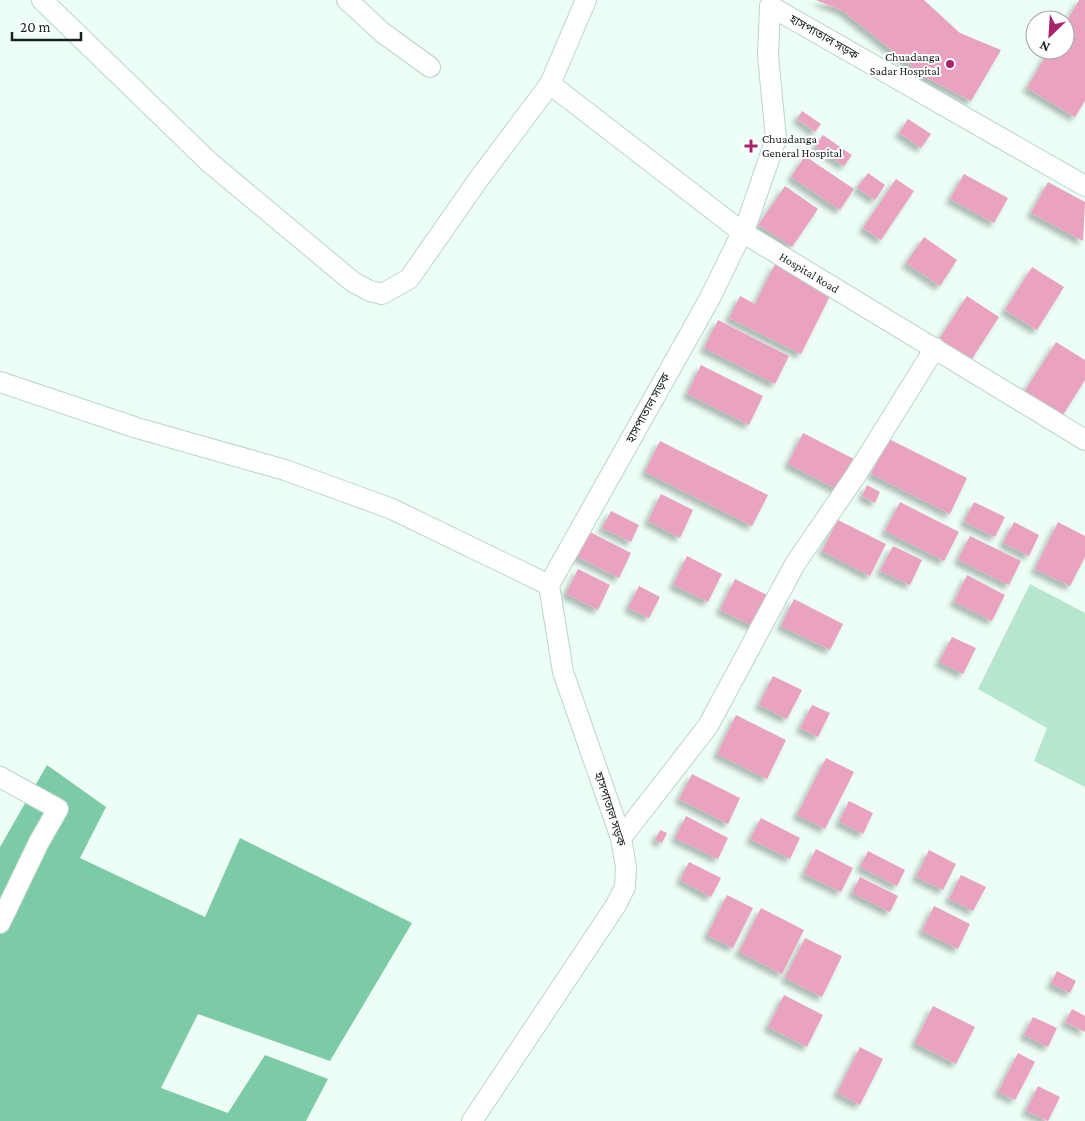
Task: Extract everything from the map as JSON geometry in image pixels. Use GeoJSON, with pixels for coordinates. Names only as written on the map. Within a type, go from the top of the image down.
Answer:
{"type":"FeatureCollection","features":[{"type":"Feature","properties":{"kind":"street"},"geometry":{"type":"LineString","coordinates":[[42,0],[209,162],[353,282],[370,291],[382,294],[409,278],[478,180],[550,84],[586,0]]}},
{"type":"Feature","properties":{"kind":"street"},"geometry":{"type":"LineString","coordinates":[[348,0],[383,33],[430,67]]}},
{"type":"Feature","properties":{"kind":"street","name":"হাসপাতাল সড়ক"},"geometry":{"type":"LineString","coordinates":[[767,3],[934,100],[1062,171],[1085,186]]}},
{"type":"Feature","properties":{"kind":"street","name":"হাসপাতাল সড়ক"},"geometry":{"type":"LineString","coordinates":[[472,1121],[616,905],[625,887],[626,867],[621,838],[563,672],[549,585],[710,298],[742,232],[776,139],[768,55],[767,3]]}},
{"type":"Feature","properties":{"kind":"street","name":"Hospital Road"},"geometry":{"type":"LineString","coordinates":[[550,84],[742,232],[1085,440]]}},
{"type":"Feature","properties":{"kind":"street"},"geometry":{"type":"LineString","coordinates":[[621,838],[708,726],[795,564],[856,475],[935,348]]}},
{"type":"Feature","properties":{"kind":"street"},"geometry":{"type":"LineString","coordinates":[[0,382],[137,428],[285,470],[392,509],[549,585]]}},
{"type":"Feature","properties":{"kind":"street"},"geometry":{"type":"LineString","coordinates":[[0,777],[58,809],[39,842],[0,923]]}},
{"type":"Feature","properties":{"kind":"green space"},"geometry":{"type":"Polygon","coordinates":[[[1030,584],[1085,613],[1085,787],[1034,761],[1047,728],[978,689],[1030,584]]]}},
{"type":"Feature","properties":{"kind":"green space"},"geometry":{"type":"Polygon","coordinates":[[[47,765],[106,807],[80,858],[205,917],[240,838],[412,923],[330,1061],[198,1014],[161,1088],[228,1113],[265,1055],[328,1079],[306,1121],[0,1121],[0,847],[47,765]]]}},
{"type":"Feature","properties":{"kind":"building","name":"Chuadanga Sadar Hospital"},"geometry":{"type":"Polygon","coordinates":[[[816,0],[924,0],[960,33],[1001,50],[971,101],[925,77],[843,11],[816,0]]]}},
{"type":"Feature","properties":{"kind":"building"},"geometry":{"type":"Polygon","coordinates":[[[1079,0],[1085,0],[1085,101],[1075,117],[1027,88],[1043,60],[1075,60],[1075,10],[1073,10],[1079,0]]]}},
{"type":"Feature","properties":{"kind":"building"},"geometry":{"type":"Polygon","coordinates":[[[802,111],[821,124],[815,132],[797,119],[802,111]]]}},
{"type":"Feature","properties":{"kind":"building"},"geometry":{"type":"Polygon","coordinates":[[[908,119],[931,134],[921,148],[899,133],[908,119]]]}},
{"type":"Feature","properties":{"kind":"building"},"geometry":{"type":"Polygon","coordinates":[[[823,135],[852,155],[844,166],[815,146],[823,135]]]}},
{"type":"Feature","properties":{"kind":"building"},"geometry":{"type":"Polygon","coordinates":[[[805,156],[854,189],[840,210],[791,177],[805,156]]]}},
{"type":"Feature","properties":{"kind":"building"},"geometry":{"type":"Polygon","coordinates":[[[868,173],[885,185],[875,200],[857,188],[868,173]]]}},
{"type":"Feature","properties":{"kind":"building"},"geometry":{"type":"Polygon","coordinates":[[[964,174],[1008,198],[994,223],[950,199],[964,174]]]}},
{"type":"Feature","properties":{"kind":"building"},"geometry":{"type":"Polygon","coordinates":[[[896,179],[914,191],[881,240],[863,228],[896,179]]]}},
{"type":"Feature","properties":{"kind":"building"},"geometry":{"type":"Polygon","coordinates":[[[1048,182],[1085,202],[1083,241],[1031,213],[1048,182]]]}},
{"type":"Feature","properties":{"kind":"building"},"geometry":{"type":"Polygon","coordinates":[[[785,186],[818,209],[792,247],[758,225],[785,186]]]}},
{"type":"Feature","properties":{"kind":"building"},"geometry":{"type":"Polygon","coordinates":[[[924,237],[957,260],[940,286],[906,263],[924,237]]]}},
{"type":"Feature","properties":{"kind":"building"},"geometry":{"type":"Polygon","coordinates":[[[775,264],[832,292],[801,354],[729,318],[740,296],[755,304],[775,264]]]}},
{"type":"Feature","properties":{"kind":"building"},"geometry":{"type":"Polygon","coordinates":[[[1032,267],[1064,287],[1037,330],[1005,310],[1032,267]]]}},
{"type":"Feature","properties":{"kind":"building"},"geometry":{"type":"Polygon","coordinates":[[[967,296],[999,317],[970,362],[938,341],[967,296]]]}},
{"type":"Feature","properties":{"kind":"building"},"geometry":{"type":"Polygon","coordinates":[[[718,320],[789,356],[775,384],[704,348],[718,320]]]}},
{"type":"Feature","properties":{"kind":"building"},"geometry":{"type":"Polygon","coordinates":[[[1056,342],[1085,360],[1085,380],[1061,418],[1023,394],[1056,342]]]}},
{"type":"Feature","properties":{"kind":"building"},"geometry":{"type":"Polygon","coordinates":[[[701,365],[763,396],[749,425],[687,394],[701,365]]]}},
{"type":"Feature","properties":{"kind":"building"},"geometry":{"type":"Polygon","coordinates":[[[803,433],[854,459],[838,490],[788,464],[803,433]]]}},
{"type":"Feature","properties":{"kind":"building"},"geometry":{"type":"Polygon","coordinates":[[[889,439],[967,478],[950,514],[871,474],[889,439]]]}},
{"type":"Feature","properties":{"kind":"building"},"geometry":{"type":"Polygon","coordinates":[[[660,441],[768,495],[752,526],[645,472],[660,441]]]}},
{"type":"Feature","properties":{"kind":"building"},"geometry":{"type":"Polygon","coordinates":[[[867,485],[880,492],[875,503],[862,496],[867,485]]]}},
{"type":"Feature","properties":{"kind":"building"},"geometry":{"type":"Polygon","coordinates":[[[661,494],[693,510],[680,538],[648,521],[661,494]]]}},
{"type":"Feature","properties":{"kind":"building"},"geometry":{"type":"Polygon","coordinates":[[[900,502],[959,532],[944,561],[885,531],[900,502]]]}},
{"type":"Feature","properties":{"kind":"building"},"geometry":{"type":"Polygon","coordinates":[[[974,502],[1005,517],[995,537],[964,522],[974,502]]]}},
{"type":"Feature","properties":{"kind":"building"},"geometry":{"type":"Polygon","coordinates":[[[611,511],[639,525],[631,542],[602,528],[611,511]]]}},
{"type":"Feature","properties":{"kind":"building"},"geometry":{"type":"Polygon","coordinates":[[[838,520],[886,544],[870,576],[822,551],[838,520]]]}},
{"type":"Feature","properties":{"kind":"building"},"geometry":{"type":"Polygon","coordinates":[[[1014,522],[1039,535],[1029,556],[1003,543],[1014,522]]]}},
{"type":"Feature","properties":{"kind":"building"},"geometry":{"type":"Polygon","coordinates":[[[1058,522],[1085,536],[1085,557],[1070,586],[1035,569],[1058,522]]]}},
{"type":"Feature","properties":{"kind":"building"},"geometry":{"type":"Polygon","coordinates":[[[584,529],[631,553],[619,578],[572,554],[584,529]]]}},
{"type":"Feature","properties":{"kind":"building"},"geometry":{"type":"Polygon","coordinates":[[[970,536],[1021,561],[1009,585],[958,560],[970,536]]]}},
{"type":"Feature","properties":{"kind":"building"},"geometry":{"type":"Polygon","coordinates":[[[893,546],[922,560],[910,585],[880,571],[893,546]]]}},
{"type":"Feature","properties":{"kind":"building"},"geometry":{"type":"Polygon","coordinates":[[[687,556],[722,574],[708,602],[673,585],[687,556]]]}},
{"type":"Feature","properties":{"kind":"building"},"geometry":{"type":"Polygon","coordinates":[[[578,569],[610,585],[598,610],[566,594],[578,569]]]}},
{"type":"Feature","properties":{"kind":"building"},"geometry":{"type":"Polygon","coordinates":[[[967,575],[1005,595],[992,621],[954,602],[967,575]]]}},
{"type":"Feature","properties":{"kind":"building"},"geometry":{"type":"Polygon","coordinates":[[[735,579],[771,597],[755,627],[720,610],[735,579]]]}},
{"type":"Feature","properties":{"kind":"building"},"geometry":{"type":"Polygon","coordinates":[[[639,586],[660,597],[649,618],[628,608],[639,586]]]}},
{"type":"Feature","properties":{"kind":"building"},"geometry":{"type":"Polygon","coordinates":[[[794,599],[843,624],[830,650],[781,626],[794,599]]]}},
{"type":"Feature","properties":{"kind":"building"},"geometry":{"type":"Polygon","coordinates":[[[952,637],[976,648],[963,674],[939,662],[952,637]]]}},
{"type":"Feature","properties":{"kind":"building"},"geometry":{"type":"Polygon","coordinates":[[[773,676],[802,690],[787,719],[759,705],[773,676]]]}},
{"type":"Feature","properties":{"kind":"building"},"geometry":{"type":"Polygon","coordinates":[[[812,705],[830,713],[818,737],[800,728],[812,705]]]}},
{"type":"Feature","properties":{"kind":"building"},"geometry":{"type":"Polygon","coordinates":[[[736,715],[786,740],[767,779],[717,754],[736,715]]]}},
{"type":"Feature","properties":{"kind":"building"},"geometry":{"type":"Polygon","coordinates":[[[826,758],[854,772],[825,829],[797,815],[826,758]]]}},
{"type":"Feature","properties":{"kind":"building"},"geometry":{"type":"Polygon","coordinates":[[[692,774],[740,798],[728,824],[679,799],[692,774]]]}},
{"type":"Feature","properties":{"kind":"building"},"geometry":{"type":"Polygon","coordinates":[[[849,801],[873,813],[863,834],[839,822],[849,801]]]}},
{"type":"Feature","properties":{"kind":"building"},"geometry":{"type":"Polygon","coordinates":[[[686,816],[728,838],[718,859],[675,838],[686,816]]]}},
{"type":"Feature","properties":{"kind":"building"},"geometry":{"type":"Polygon","coordinates":[[[761,818],[800,838],[790,859],[750,839],[761,818]]]}},
{"type":"Feature","properties":{"kind":"building"},"geometry":{"type":"Polygon","coordinates":[[[660,830],[667,833],[662,843],[655,840],[660,830]]]}},
{"type":"Feature","properties":{"kind":"building"},"geometry":{"type":"Polygon","coordinates":[[[816,849],[853,868],[841,892],[804,874],[816,849]]]}},
{"type":"Feature","properties":{"kind":"building"},"geometry":{"type":"Polygon","coordinates":[[[929,850],[956,864],[943,890],[916,877],[929,850]]]}},
{"type":"Feature","properties":{"kind":"building"},"geometry":{"type":"Polygon","coordinates":[[[868,851],[905,870],[897,886],[860,867],[868,851]]]}},
{"type":"Feature","properties":{"kind":"building"},"geometry":{"type":"Polygon","coordinates":[[[689,862],[721,878],[711,897],[680,880],[689,862]]]}},
{"type":"Feature","properties":{"kind":"building"},"geometry":{"type":"Polygon","coordinates":[[[961,875],[986,887],[973,911],[949,899],[961,875]]]}},
{"type":"Feature","properties":{"kind":"building"},"geometry":{"type":"Polygon","coordinates":[[[860,877],[898,896],[890,912],[852,893],[860,877]]]}},
{"type":"Feature","properties":{"kind":"building"},"geometry":{"type":"Polygon","coordinates":[[[727,895],[753,908],[733,948],[707,935],[727,895]]]}},
{"type":"Feature","properties":{"kind":"building"},"geometry":{"type":"Polygon","coordinates":[[[934,906],[970,924],[958,949],[922,931],[934,906]]]}},
{"type":"Feature","properties":{"kind":"building"},"geometry":{"type":"Polygon","coordinates":[[[761,908],[804,930],[782,974],[739,952],[761,908]]]}},
{"type":"Feature","properties":{"kind":"building"},"geometry":{"type":"Polygon","coordinates":[[[805,938],[842,956],[822,997],[785,978],[805,938]]]}},
{"type":"Feature","properties":{"kind":"building"},"geometry":{"type":"Polygon","coordinates":[[[1057,971],[1076,981],[1070,993],[1051,984],[1057,971]]]}},
{"type":"Feature","properties":{"kind":"building"},"geometry":{"type":"Polygon","coordinates":[[[784,995],[823,1015],[807,1047],[768,1027],[784,995]]]}},
{"type":"Feature","properties":{"kind":"building"},"geometry":{"type":"Polygon","coordinates":[[[933,1006],[975,1027],[956,1064],[915,1043],[933,1006]]]}},
{"type":"Feature","properties":{"kind":"building"},"geometry":{"type":"Polygon","coordinates":[[[1072,1009],[1085,1016],[1085,1032],[1065,1022],[1072,1009]]]}},
{"type":"Feature","properties":{"kind":"building"},"geometry":{"type":"Polygon","coordinates":[[[1033,1017],[1057,1028],[1048,1047],[1024,1035],[1033,1017]]]}},
{"type":"Feature","properties":{"kind":"building"},"geometry":{"type":"Polygon","coordinates":[[[860,1047],[883,1059],[860,1105],[837,1093],[860,1047]]]}},
{"type":"Feature","properties":{"kind":"building"},"geometry":{"type":"Polygon","coordinates":[[[1018,1053],[1035,1062],[1015,1100],[998,1092],[1018,1053]]]}},
{"type":"Feature","properties":{"kind":"building"},"geometry":{"type":"Polygon","coordinates":[[[1038,1086],[1060,1097],[1048,1121],[1026,1111],[1038,1086]]]}},
{"type":"Feature","properties":{"kind":"place","name":"Chuadanga Sadar Hospital"},"geometry":{"type":"Point","coordinates":[950,64]}},
{"type":"Feature","properties":{"kind":"place","name":"Chuadanga General Hospital"},"geometry":{"type":"Point","coordinates":[751,146]}}]}
